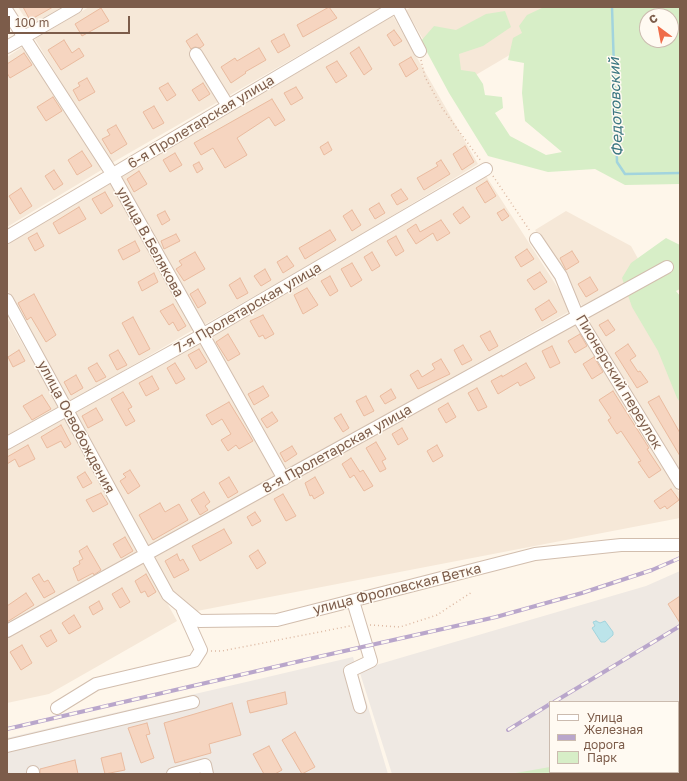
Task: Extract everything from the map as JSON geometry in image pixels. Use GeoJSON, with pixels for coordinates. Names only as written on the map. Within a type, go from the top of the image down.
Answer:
{"type":"FeatureCollection","features":[{"type":"Feature","properties":{"kind":"street"},"geometry":{"type":"LineString","coordinates":[[7,47],[76,7]]}},
{"type":"Feature","properties":{"kind":"street"},"geometry":{"type":"LineString","coordinates":[[396,7],[420,51]]}},
{"type":"Feature","properties":{"kind":"street","name":"6-я Пролетарская улица"},"geometry":{"type":"LineString","coordinates":[[7,237],[396,7]]}},
{"type":"Feature","properties":{"kind":"street","name":"улица В.Белякова"},"geometry":{"type":"LineString","coordinates":[[7,11],[112,175],[284,479]]}},
{"type":"Feature","properties":{"kind":"street"},"geometry":{"type":"LineString","coordinates":[[196,54],[228,106]]}},
{"type":"Feature","properties":{"kind":"street","name":"7-я Пролетарская улица"},"geometry":{"type":"LineString","coordinates":[[7,444],[202,335],[486,169]]}},
{"type":"Feature","properties":{"kind":"street","name":"Пионерский переулок"},"geometry":{"type":"LineString","coordinates":[[536,239],[561,276],[577,316],[680,483]]}},
{"type":"Feature","properties":{"kind":"street","name":"8-я Пролетарская улица"},"geometry":{"type":"LineString","coordinates":[[7,631],[667,267]]}},
{"type":"Feature","properties":{"kind":"street","name":"улица Освобождения"},"geometry":{"type":"LineString","coordinates":[[7,300],[146,555]]}},
{"type":"Feature","properties":{"kind":"street","name":"улица Фроловская Ветка"},"geometry":{"type":"LineString","coordinates":[[146,555],[168,595],[199,621],[277,620],[535,554],[621,545],[680,545]]}},
{"type":"Feature","properties":{"kind":"street"},"geometry":{"type":"LineString","coordinates":[[353,601],[371,661],[350,671],[360,707]]}},
{"type":"Feature","properties":{"kind":"street"},"geometry":{"type":"LineString","coordinates":[[57,708],[96,684],[194,661],[201,650],[182,607]]}},
{"type":"Feature","properties":{"kind":"street"},"geometry":{"type":"LineString","coordinates":[[7,746],[193,702]]}},
{"type":"Feature","properties":{"kind":"street"},"geometry":{"type":"LineString","coordinates":[[173,774],[205,765],[208,774]]}},
{"type":"Feature","properties":{"kind":"path"},"geometry":{"type":"LineString","coordinates":[[420,51],[419,54],[425,77],[442,108],[486,169],[496,180],[536,239]]}},
{"type":"Feature","properties":{"kind":"path"},"geometry":{"type":"LineString","coordinates":[[201,650],[222,651],[360,625],[400,627],[437,615],[472,592]]}},
{"type":"Feature","properties":{"kind":"shaded area"},"geometry":{"type":"Polygon","coordinates":[[[18,7],[62,7],[30,26],[18,7]]]}},
{"type":"Feature","properties":{"kind":"shaded area"},"geometry":{"type":"Polygon","coordinates":[[[89,7],[383,7],[110,164],[35,39],[89,7]]]}},
{"type":"Feature","properties":{"kind":"shaded area"},"geometry":{"type":"Polygon","coordinates":[[[412,7],[591,7],[452,89],[406,10],[412,7]]]}},
{"type":"Feature","properties":{"kind":"shaded area"},"geometry":{"type":"Polygon","coordinates":[[[393,16],[478,164],[342,246],[202,326],[120,177],[393,16]]]}},
{"type":"Feature","properties":{"kind":"shaded area"},"geometry":{"type":"Polygon","coordinates":[[[27,44],[103,169],[7,227],[7,57],[27,44]]]}},
{"type":"Feature","properties":{"kind":"shaded area"},"geometry":{"type":"Polygon","coordinates":[[[486,176],[572,310],[286,471],[209,337],[486,176]]]}},
{"type":"Feature","properties":{"kind":"shaded area"},"geometry":{"type":"Polygon","coordinates":[[[110,182],[193,330],[70,402],[7,289],[7,244],[110,182]]]}},
{"type":"Feature","properties":{"kind":"shaded area"},"geometry":{"type":"Polygon","coordinates":[[[566,211],[631,246],[646,273],[582,306],[535,230],[566,211]]]}},
{"type":"Feature","properties":{"kind":"shaded area"},"geometry":{"type":"Polygon","coordinates":[[[631,293],[680,375],[680,473],[583,317],[631,293]]]}},
{"type":"Feature","properties":{"kind":"shaded area"},"geometry":{"type":"Polygon","coordinates":[[[7,317],[60,409],[7,439],[7,317]]]}},
{"type":"Feature","properties":{"kind":"shaded area"},"geometry":{"type":"Polygon","coordinates":[[[577,323],[680,494],[680,518],[197,611],[173,592],[153,557],[577,323]]]}},
{"type":"Feature","properties":{"kind":"shaded area"},"geometry":{"type":"Polygon","coordinates":[[[200,343],[278,476],[149,547],[75,413],[200,343]]]}},
{"type":"Feature","properties":{"kind":"shaded area"},"geometry":{"type":"Polygon","coordinates":[[[66,416],[141,555],[7,628],[7,450],[66,416]]]}},
{"type":"Feature","properties":{"kind":"shaded area"},"geometry":{"type":"Polygon","coordinates":[[[144,561],[177,621],[49,694],[7,703],[7,637],[144,561]]]}},
{"type":"Feature","properties":{"kind":"shaded area"},"geometry":{"type":"Polygon","coordinates":[[[680,571],[680,774],[392,774],[359,670],[646,586],[680,571]]]}},
{"type":"Feature","properties":{"kind":"shaded area"},"geometry":{"type":"Polygon","coordinates":[[[353,657],[388,774],[7,774],[7,738],[353,657]]]}},
{"type":"Feature","properties":{"kind":"green space"},"geometry":{"type":"Polygon","coordinates":[[[544,7],[680,7],[680,184],[625,185],[595,169],[548,172],[488,156],[449,93],[421,41],[434,26],[456,30],[486,14],[505,11],[511,27],[483,46],[459,54],[461,70],[475,72],[483,84],[485,95],[502,97],[503,108],[495,113],[510,136],[546,155],[562,152],[525,121],[522,93],[524,63],[508,60],[513,38],[522,33],[519,26],[527,15],[544,7]]]}},
{"type":"Feature","properties":{"kind":"green space"},"geometry":{"type":"Polygon","coordinates":[[[666,238],[680,245],[680,289],[676,291],[680,296],[680,402],[658,351],[632,307],[622,278],[631,263],[666,238]]]}},
{"type":"Feature","properties":{"kind":"green space"},"geometry":{"type":"Polygon","coordinates":[[[549,767],[549,773],[598,773],[598,774],[510,774],[549,767]]]}},
{"type":"Feature","properties":{"kind":"water"},"geometry":{"type":"Polygon","coordinates":[[[596,621],[600,623],[605,621],[613,632],[613,635],[605,642],[601,642],[592,628],[595,626],[593,622],[596,621]]]}},
{"type":"Feature","properties":{"kind":"building"},"geometry":{"type":"Polygon","coordinates":[[[23,7],[53,7],[30,20],[23,7]]]}},
{"type":"Feature","properties":{"kind":"building"},"geometry":{"type":"Polygon","coordinates":[[[329,7],[337,18],[303,37],[297,25],[329,7]]]}},
{"type":"Feature","properties":{"kind":"building"},"geometry":{"type":"Polygon","coordinates":[[[101,8],[109,21],[82,36],[75,24],[101,8]]]}},
{"type":"Feature","properties":{"kind":"building"},"geometry":{"type":"Polygon","coordinates":[[[394,30],[402,41],[394,46],[387,35],[394,30]]]}},
{"type":"Feature","properties":{"kind":"building"},"geometry":{"type":"Polygon","coordinates":[[[197,34],[204,45],[200,48],[195,47],[191,49],[186,41],[197,34]]]}},
{"type":"Feature","properties":{"kind":"building"},"geometry":{"type":"Polygon","coordinates":[[[284,34],[290,46],[278,53],[271,41],[284,34]]]}},
{"type":"Feature","properties":{"kind":"building"},"geometry":{"type":"Polygon","coordinates":[[[64,40],[72,53],[79,48],[84,56],[61,70],[48,50],[64,40]]]}},
{"type":"Feature","properties":{"kind":"building"},"geometry":{"type":"Polygon","coordinates":[[[359,47],[372,69],[364,75],[350,53],[359,47]]]}},
{"type":"Feature","properties":{"kind":"building"},"geometry":{"type":"Polygon","coordinates":[[[259,48],[266,60],[245,72],[246,73],[231,83],[221,67],[235,58],[237,61],[259,48]]]}},
{"type":"Feature","properties":{"kind":"building"},"geometry":{"type":"Polygon","coordinates":[[[24,53],[32,65],[10,78],[7,73],[7,64],[24,53]]]}},
{"type":"Feature","properties":{"kind":"building"},"geometry":{"type":"Polygon","coordinates":[[[411,57],[418,69],[406,77],[399,64],[411,57]]]}},
{"type":"Feature","properties":{"kind":"building"},"geometry":{"type":"Polygon","coordinates":[[[337,61],[347,76],[336,83],[326,67],[337,61]]]}},
{"type":"Feature","properties":{"kind":"building"},"geometry":{"type":"Polygon","coordinates":[[[87,78],[95,92],[79,101],[73,90],[80,86],[78,83],[87,78]]]}},
{"type":"Feature","properties":{"kind":"building"},"geometry":{"type":"Polygon","coordinates":[[[168,83],[176,95],[167,101],[159,88],[168,83]]]}},
{"type":"Feature","properties":{"kind":"building"},"geometry":{"type":"Polygon","coordinates":[[[203,83],[210,94],[199,101],[192,90],[203,83]]]}},
{"type":"Feature","properties":{"kind":"building"},"geometry":{"type":"Polygon","coordinates":[[[296,87],[303,98],[291,105],[284,93],[296,87]]]}},
{"type":"Feature","properties":{"kind":"building"},"geometry":{"type":"Polygon","coordinates":[[[53,97],[62,111],[46,121],[37,107],[53,97]]]}},
{"type":"Feature","properties":{"kind":"building"},"geometry":{"type":"Polygon","coordinates":[[[272,99],[285,120],[275,126],[269,117],[237,138],[247,155],[225,168],[213,148],[201,155],[194,143],[272,99]]]}},
{"type":"Feature","properties":{"kind":"building"},"geometry":{"type":"Polygon","coordinates":[[[154,106],[164,123],[153,129],[143,112],[154,106]]]}},
{"type":"Feature","properties":{"kind":"building"},"geometry":{"type":"Polygon","coordinates":[[[116,125],[127,144],[111,154],[102,139],[110,135],[107,130],[116,125]]]}},
{"type":"Feature","properties":{"kind":"building"},"geometry":{"type":"Polygon","coordinates":[[[328,142],[332,150],[324,155],[320,147],[328,142]]]}},
{"type":"Feature","properties":{"kind":"building"},"geometry":{"type":"Polygon","coordinates":[[[465,146],[474,162],[462,170],[453,154],[465,146]]]}},
{"type":"Feature","properties":{"kind":"building"},"geometry":{"type":"Polygon","coordinates":[[[82,151],[92,166],[77,175],[68,160],[82,151]]]}},
{"type":"Feature","properties":{"kind":"building"},"geometry":{"type":"Polygon","coordinates":[[[175,153],[182,165],[170,172],[163,160],[175,153]]]}},
{"type":"Feature","properties":{"kind":"building"},"geometry":{"type":"Polygon","coordinates":[[[441,160],[450,174],[424,190],[417,178],[438,166],[436,163],[441,160]]]}},
{"type":"Feature","properties":{"kind":"building"},"geometry":{"type":"Polygon","coordinates":[[[199,162],[203,169],[197,173],[193,165],[199,162]]]}},
{"type":"Feature","properties":{"kind":"building"},"geometry":{"type":"Polygon","coordinates":[[[54,170],[63,184],[54,190],[45,176],[54,170]]]}},
{"type":"Feature","properties":{"kind":"building"},"geometry":{"type":"Polygon","coordinates":[[[139,171],[147,184],[134,192],[127,179],[139,171]]]}},
{"type":"Feature","properties":{"kind":"building"},"geometry":{"type":"Polygon","coordinates":[[[487,181],[496,196],[485,203],[476,188],[487,181]]]}},
{"type":"Feature","properties":{"kind":"building"},"geometry":{"type":"Polygon","coordinates":[[[21,188],[32,206],[20,214],[9,196],[21,188]]]}},
{"type":"Feature","properties":{"kind":"building"},"geometry":{"type":"Polygon","coordinates":[[[401,189],[408,199],[397,205],[391,195],[401,189]]]}},
{"type":"Feature","properties":{"kind":"building"},"geometry":{"type":"Polygon","coordinates":[[[105,192],[113,206],[101,214],[92,199],[105,192]]]}},
{"type":"Feature","properties":{"kind":"building"},"geometry":{"type":"Polygon","coordinates":[[[379,203],[385,213],[375,219],[369,209],[379,203]]]}},
{"type":"Feature","properties":{"kind":"building"},"geometry":{"type":"Polygon","coordinates":[[[79,207],[86,219],[59,234],[53,223],[79,207]]]}},
{"type":"Feature","properties":{"kind":"building"},"geometry":{"type":"Polygon","coordinates":[[[463,207],[470,217],[460,224],[453,214],[463,207]]]}},
{"type":"Feature","properties":{"kind":"building"},"geometry":{"type":"Polygon","coordinates":[[[504,209],[509,216],[502,221],[497,213],[504,209]]]}},
{"type":"Feature","properties":{"kind":"building"},"geometry":{"type":"Polygon","coordinates":[[[352,210],[361,225],[352,231],[343,216],[352,210]]]}},
{"type":"Feature","properties":{"kind":"building"},"geometry":{"type":"Polygon","coordinates":[[[165,211],[170,220],[162,225],[157,215],[165,211]]]}},
{"type":"Feature","properties":{"kind":"building"},"geometry":{"type":"Polygon","coordinates":[[[441,220],[450,233],[437,241],[433,233],[416,244],[407,230],[416,224],[420,232],[441,220]]]}},
{"type":"Feature","properties":{"kind":"building"},"geometry":{"type":"Polygon","coordinates":[[[330,230],[336,240],[305,259],[299,248],[330,230]]]}},
{"type":"Feature","properties":{"kind":"building"},"geometry":{"type":"Polygon","coordinates":[[[37,233],[44,246],[35,251],[28,238],[37,233]]]}},
{"type":"Feature","properties":{"kind":"building"},"geometry":{"type":"Polygon","coordinates":[[[176,234],[180,241],[164,249],[161,241],[176,234]]]}},
{"type":"Feature","properties":{"kind":"building"},"geometry":{"type":"Polygon","coordinates":[[[396,236],[404,251],[396,256],[387,241],[396,236]]]}},
{"type":"Feature","properties":{"kind":"building"},"geometry":{"type":"Polygon","coordinates":[[[135,241],[140,251],[123,260],[118,250],[135,241]]]}},
{"type":"Feature","properties":{"kind":"building"},"geometry":{"type":"Polygon","coordinates":[[[527,249],[534,259],[521,267],[515,257],[527,249]]]}},
{"type":"Feature","properties":{"kind":"building"},"geometry":{"type":"Polygon","coordinates":[[[572,251],[579,262],[566,270],[560,258],[572,251]]]}},
{"type":"Feature","properties":{"kind":"building"},"geometry":{"type":"Polygon","coordinates":[[[195,252],[205,269],[184,281],[176,269],[182,265],[179,261],[195,252]]]}},
{"type":"Feature","properties":{"kind":"building"},"geometry":{"type":"Polygon","coordinates":[[[372,252],[380,266],[372,271],[364,257],[372,252]]]}},
{"type":"Feature","properties":{"kind":"building"},"geometry":{"type":"Polygon","coordinates":[[[287,256],[294,266],[283,273],[277,262],[287,256]]]}},
{"type":"Feature","properties":{"kind":"building"},"geometry":{"type":"Polygon","coordinates":[[[352,263],[362,280],[351,287],[341,269],[352,263]]]}},
{"type":"Feature","properties":{"kind":"building"},"geometry":{"type":"Polygon","coordinates":[[[265,269],[271,280],[261,286],[254,276],[265,269]]]}},
{"type":"Feature","properties":{"kind":"building"},"geometry":{"type":"Polygon","coordinates":[[[540,272],[547,282],[534,290],[527,280],[540,272]]]}},
{"type":"Feature","properties":{"kind":"building"},"geometry":{"type":"Polygon","coordinates":[[[154,273],[158,282],[142,291],[138,282],[154,273]]]}},
{"type":"Feature","properties":{"kind":"building"},"geometry":{"type":"Polygon","coordinates":[[[330,276],[338,291],[330,296],[321,281],[330,276]]]}},
{"type":"Feature","properties":{"kind":"building"},"geometry":{"type":"Polygon","coordinates":[[[590,277],[598,290],[586,297],[578,284],[590,277]]]}},
{"type":"Feature","properties":{"kind":"building"},"geometry":{"type":"Polygon","coordinates":[[[240,278],[248,293],[237,299],[229,285],[240,278]]]}},
{"type":"Feature","properties":{"kind":"building"},"geometry":{"type":"Polygon","coordinates":[[[307,288],[318,305],[303,314],[294,295],[307,288]]]}},
{"type":"Feature","properties":{"kind":"building"},"geometry":{"type":"Polygon","coordinates":[[[198,289],[206,303],[198,308],[190,294],[198,289]]]}},
{"type":"Feature","properties":{"kind":"building"},"geometry":{"type":"Polygon","coordinates":[[[34,294],[56,335],[46,342],[31,317],[27,320],[18,303],[34,294]]]}},
{"type":"Feature","properties":{"kind":"building"},"geometry":{"type":"Polygon","coordinates":[[[549,300],[557,312],[542,321],[535,309],[549,300]]]}},
{"type":"Feature","properties":{"kind":"building"},"geometry":{"type":"Polygon","coordinates":[[[173,304],[186,326],[178,331],[173,322],[169,325],[160,311],[173,304]]]}},
{"type":"Feature","properties":{"kind":"building"},"geometry":{"type":"Polygon","coordinates":[[[263,315],[274,334],[265,339],[263,335],[259,337],[250,321],[263,315]]]}},
{"type":"Feature","properties":{"kind":"building"},"geometry":{"type":"Polygon","coordinates":[[[133,317],[150,349],[139,355],[122,323],[133,317]]]}},
{"type":"Feature","properties":{"kind":"building"},"geometry":{"type":"Polygon","coordinates":[[[608,320],[615,330],[606,336],[599,325],[608,320]]]}},
{"type":"Feature","properties":{"kind":"building"},"geometry":{"type":"Polygon","coordinates":[[[490,331],[498,346],[489,351],[480,336],[490,331]]]}},
{"type":"Feature","properties":{"kind":"building"},"geometry":{"type":"Polygon","coordinates":[[[228,334],[240,354],[228,361],[216,342],[228,334]]]}},
{"type":"Feature","properties":{"kind":"building"},"geometry":{"type":"Polygon","coordinates":[[[580,334],[587,346],[575,353],[568,341],[580,334]]]}},
{"type":"Feature","properties":{"kind":"building"},"geometry":{"type":"Polygon","coordinates":[[[628,344],[636,356],[630,360],[638,372],[640,371],[648,382],[637,388],[615,353],[628,344]]]}},
{"type":"Feature","properties":{"kind":"building"},"geometry":{"type":"Polygon","coordinates":[[[463,345],[472,360],[462,365],[454,350],[463,345]]]}},
{"type":"Feature","properties":{"kind":"building"},"geometry":{"type":"Polygon","coordinates":[[[552,346],[560,363],[550,368],[542,351],[552,346]]]}},
{"type":"Feature","properties":{"kind":"building"},"geometry":{"type":"Polygon","coordinates":[[[199,349],[207,362],[196,369],[188,355],[199,349]]]}},
{"type":"Feature","properties":{"kind":"building"},"geometry":{"type":"Polygon","coordinates":[[[19,350],[25,361],[13,367],[8,357],[19,350]]]}},
{"type":"Feature","properties":{"kind":"building"},"geometry":{"type":"Polygon","coordinates":[[[118,350],[127,365],[117,370],[109,355],[118,350]]]}},
{"type":"Feature","properties":{"kind":"building"},"geometry":{"type":"Polygon","coordinates":[[[594,357],[603,372],[592,379],[583,364],[594,357]]]}},
{"type":"Feature","properties":{"kind":"building"},"geometry":{"type":"Polygon","coordinates":[[[441,359],[450,374],[418,389],[410,375],[418,370],[422,377],[435,369],[432,364],[441,359]]]}},
{"type":"Feature","properties":{"kind":"building"},"geometry":{"type":"Polygon","coordinates":[[[97,363],[106,377],[96,382],[88,368],[97,363]]]}},
{"type":"Feature","properties":{"kind":"building"},"geometry":{"type":"Polygon","coordinates":[[[175,363],[185,379],[176,384],[167,368],[175,363]]]}},
{"type":"Feature","properties":{"kind":"building"},"geometry":{"type":"Polygon","coordinates":[[[526,363],[535,378],[520,386],[518,382],[498,394],[491,381],[502,375],[502,377],[526,363]]]}},
{"type":"Feature","properties":{"kind":"building"},"geometry":{"type":"Polygon","coordinates":[[[76,375],[83,388],[71,395],[64,382],[76,375]]]}},
{"type":"Feature","properties":{"kind":"building"},"geometry":{"type":"Polygon","coordinates":[[[152,376],[159,389],[146,396],[139,383],[152,376]]]}},
{"type":"Feature","properties":{"kind":"building"},"geometry":{"type":"Polygon","coordinates":[[[263,386],[269,396],[254,405],[248,394],[263,386]]]}},
{"type":"Feature","properties":{"kind":"building"},"geometry":{"type":"Polygon","coordinates":[[[477,388],[487,407],[478,411],[468,393],[477,388]]]}},
{"type":"Feature","properties":{"kind":"building"},"geometry":{"type":"Polygon","coordinates":[[[391,389],[396,398],[385,404],[380,396],[391,389]]]}},
{"type":"Feature","properties":{"kind":"building"},"geometry":{"type":"Polygon","coordinates":[[[613,391],[661,470],[649,478],[638,462],[641,461],[621,431],[617,434],[608,420],[611,418],[599,400],[613,391]]]}},
{"type":"Feature","properties":{"kind":"building"},"geometry":{"type":"Polygon","coordinates":[[[123,392],[132,407],[128,409],[135,421],[126,426],[111,399],[123,392]]]}},
{"type":"Feature","properties":{"kind":"building"},"geometry":{"type":"Polygon","coordinates":[[[42,395],[51,409],[32,420],[23,406],[42,395]]]}},
{"type":"Feature","properties":{"kind":"building"},"geometry":{"type":"Polygon","coordinates":[[[366,396],[374,411],[364,416],[356,401],[366,396]]]}},
{"type":"Feature","properties":{"kind":"building"},"geometry":{"type":"Polygon","coordinates":[[[659,396],[680,433],[680,456],[648,402],[659,396]]]}},
{"type":"Feature","properties":{"kind":"building"},"geometry":{"type":"Polygon","coordinates":[[[229,402],[253,441],[239,449],[236,445],[228,451],[221,440],[231,434],[222,419],[212,425],[206,415],[229,402]]]}},
{"type":"Feature","properties":{"kind":"building"},"geometry":{"type":"Polygon","coordinates":[[[448,403],[456,417],[446,423],[438,409],[448,403]]]}},
{"type":"Feature","properties":{"kind":"building"},"geometry":{"type":"Polygon","coordinates":[[[96,408],[103,420],[88,428],[82,416],[96,408]]]}},
{"type":"Feature","properties":{"kind":"building"},"geometry":{"type":"Polygon","coordinates":[[[272,412],[278,421],[267,428],[261,419],[272,412]]]}},
{"type":"Feature","properties":{"kind":"building"},"geometry":{"type":"Polygon","coordinates":[[[341,414],[349,428],[343,432],[334,418],[341,414]]]}},
{"type":"Feature","properties":{"kind":"building"},"geometry":{"type":"Polygon","coordinates":[[[61,425],[71,444],[65,448],[61,441],[47,448],[41,437],[61,425]]]}},
{"type":"Feature","properties":{"kind":"building"},"geometry":{"type":"Polygon","coordinates":[[[402,428],[408,439],[398,445],[392,434],[402,428]]]}},
{"type":"Feature","properties":{"kind":"building"},"geometry":{"type":"Polygon","coordinates":[[[376,442],[386,459],[382,461],[386,469],[380,472],[366,448],[376,442]]]}},
{"type":"Feature","properties":{"kind":"building"},"geometry":{"type":"Polygon","coordinates":[[[28,445],[35,459],[19,467],[15,459],[7,464],[7,457],[28,445]]]}},
{"type":"Feature","properties":{"kind":"building"},"geometry":{"type":"Polygon","coordinates":[[[437,445],[443,456],[433,462],[427,451],[437,445]]]}},
{"type":"Feature","properties":{"kind":"building"},"geometry":{"type":"Polygon","coordinates":[[[292,446],[297,454],[285,462],[280,453],[292,446]]]}},
{"type":"Feature","properties":{"kind":"building"},"geometry":{"type":"Polygon","coordinates":[[[351,458],[360,472],[363,470],[373,486],[364,491],[354,475],[350,478],[342,464],[351,458]]]}},
{"type":"Feature","properties":{"kind":"building"},"geometry":{"type":"Polygon","coordinates":[[[130,470],[140,486],[128,494],[120,481],[126,477],[123,474],[130,470]]]}},
{"type":"Feature","properties":{"kind":"building"},"geometry":{"type":"Polygon","coordinates":[[[85,472],[92,483],[83,488],[77,477],[85,472]]]}},
{"type":"Feature","properties":{"kind":"building"},"geometry":{"type":"Polygon","coordinates":[[[229,477],[238,492],[228,498],[219,483],[229,477]]]}},
{"type":"Feature","properties":{"kind":"building"},"geometry":{"type":"Polygon","coordinates":[[[315,477],[324,493],[314,499],[312,495],[310,496],[305,483],[315,477]]]}},
{"type":"Feature","properties":{"kind":"building"},"geometry":{"type":"Polygon","coordinates":[[[671,489],[679,500],[667,509],[665,506],[660,509],[654,501],[671,489]]]}},
{"type":"Feature","properties":{"kind":"building"},"geometry":{"type":"Polygon","coordinates":[[[204,492],[210,502],[205,506],[208,510],[200,515],[191,500],[204,492]]]}},
{"type":"Feature","properties":{"kind":"building"},"geometry":{"type":"Polygon","coordinates":[[[101,493],[108,504],[93,512],[86,500],[101,493]]]}},
{"type":"Feature","properties":{"kind":"building"},"geometry":{"type":"Polygon","coordinates":[[[283,494],[296,516],[286,521],[274,499],[283,494]]]}},
{"type":"Feature","properties":{"kind":"building"},"geometry":{"type":"Polygon","coordinates":[[[160,503],[165,512],[179,504],[188,520],[153,540],[139,515],[160,503]]]}},
{"type":"Feature","properties":{"kind":"building"},"geometry":{"type":"Polygon","coordinates":[[[255,512],[261,521],[252,526],[247,517],[255,512]]]}},
{"type":"Feature","properties":{"kind":"building"},"geometry":{"type":"Polygon","coordinates":[[[224,529],[232,543],[200,561],[192,546],[224,529]]]}},
{"type":"Feature","properties":{"kind":"building"},"geometry":{"type":"Polygon","coordinates":[[[125,537],[133,551],[121,558],[113,544],[125,537]]]}},
{"type":"Feature","properties":{"kind":"building"},"geometry":{"type":"Polygon","coordinates":[[[87,546],[101,570],[94,575],[93,573],[78,581],[73,568],[80,564],[79,561],[83,559],[79,551],[87,546]]]}},
{"type":"Feature","properties":{"kind":"building"},"geometry":{"type":"Polygon","coordinates":[[[258,550],[266,563],[257,569],[249,556],[258,550]]]}},
{"type":"Feature","properties":{"kind":"building"},"geometry":{"type":"Polygon","coordinates":[[[177,554],[180,561],[183,559],[189,570],[174,578],[165,561],[177,554]]]}},
{"type":"Feature","properties":{"kind":"building"},"geometry":{"type":"Polygon","coordinates":[[[39,574],[44,582],[48,580],[55,592],[44,598],[32,578],[39,574]]]}},
{"type":"Feature","properties":{"kind":"building"},"geometry":{"type":"Polygon","coordinates":[[[146,574],[156,592],[148,597],[145,591],[141,593],[135,581],[146,574]]]}},
{"type":"Feature","properties":{"kind":"building"},"geometry":{"type":"Polygon","coordinates":[[[122,588],[130,602],[120,608],[112,594],[122,588]]]}},
{"type":"Feature","properties":{"kind":"building"},"geometry":{"type":"Polygon","coordinates":[[[26,593],[34,605],[7,622],[7,606],[26,593]]]}},
{"type":"Feature","properties":{"kind":"building"},"geometry":{"type":"Polygon","coordinates":[[[680,596],[680,623],[668,604],[680,596]]]}},
{"type":"Feature","properties":{"kind":"building"},"geometry":{"type":"Polygon","coordinates":[[[99,601],[103,609],[93,615],[89,607],[99,601]]]}},
{"type":"Feature","properties":{"kind":"building"},"geometry":{"type":"Polygon","coordinates":[[[74,615],[81,627],[69,634],[62,623],[74,615]]]}},
{"type":"Feature","properties":{"kind":"building"},"geometry":{"type":"Polygon","coordinates":[[[51,630],[57,641],[47,647],[40,636],[51,630]]]}},
{"type":"Feature","properties":{"kind":"building"},"geometry":{"type":"Polygon","coordinates":[[[22,645],[32,663],[21,670],[10,652],[22,645]]]}},
{"type":"Feature","properties":{"kind":"building"},"geometry":{"type":"Polygon","coordinates":[[[285,692],[287,704],[250,713],[247,701],[285,692]]]}},
{"type":"Feature","properties":{"kind":"building"},"geometry":{"type":"Polygon","coordinates":[[[232,703],[241,735],[209,744],[211,753],[175,763],[164,723],[232,703]]]}},
{"type":"Feature","properties":{"kind":"building"},"geometry":{"type":"Polygon","coordinates":[[[147,723],[150,734],[146,735],[154,758],[141,763],[128,728],[147,723]]]}},
{"type":"Feature","properties":{"kind":"building"},"geometry":{"type":"Polygon","coordinates":[[[295,732],[315,767],[302,774],[282,740],[295,732]]]}},
{"type":"Feature","properties":{"kind":"building"},"geometry":{"type":"Polygon","coordinates":[[[269,746],[282,770],[275,774],[264,774],[253,754],[269,746]]]}},
{"type":"Feature","properties":{"kind":"building"},"geometry":{"type":"Polygon","coordinates":[[[121,753],[125,770],[105,774],[101,758],[121,753]]]}},
{"type":"Feature","properties":{"kind":"building"},"geometry":{"type":"Polygon","coordinates":[[[75,760],[78,774],[40,774],[40,769],[75,760]]]}},
{"type":"Feature","properties":{"kind":"waterway","name":"Федотовский"},"geometry":{"type":"LineString","coordinates":[[612,7],[617,162],[625,174],[680,173]]}},
{"type":"Feature","properties":{"kind":"railway"},"geometry":{"type":"LineString","coordinates":[[7,729],[496,617],[582,593],[652,570],[680,558]]}},
{"type":"Feature","properties":{"kind":"railway"},"geometry":{"type":"LineString","coordinates":[[556,701],[680,626]]}},
{"type":"Feature","properties":{"kind":"railway"},"geometry":{"type":"LineString","coordinates":[[508,730],[549,705]]}}]}
